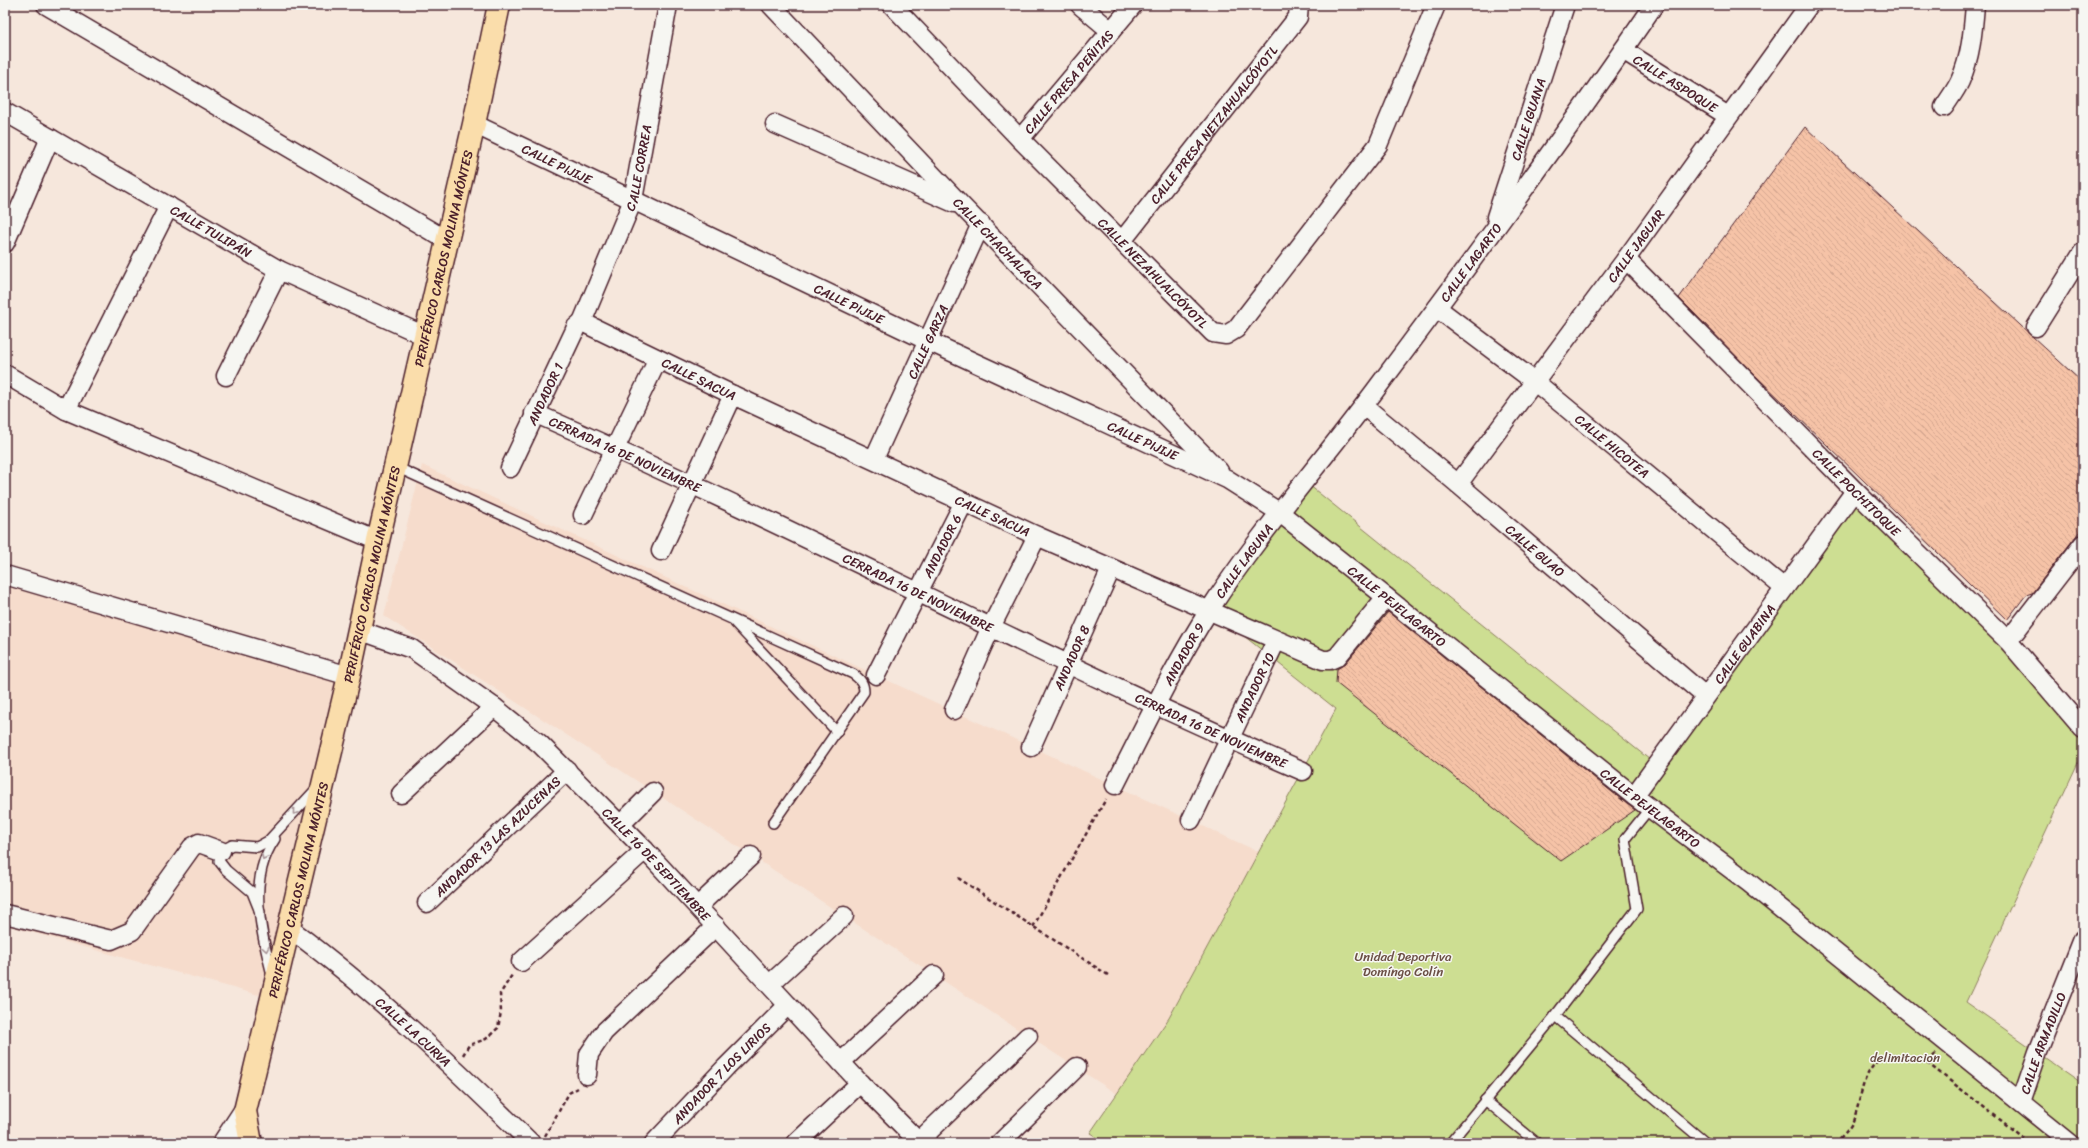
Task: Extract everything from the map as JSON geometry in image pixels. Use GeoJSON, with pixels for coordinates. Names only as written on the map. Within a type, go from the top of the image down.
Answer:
{"type":"FeatureCollection","features":[{"type":"Feature","properties":{"kind":"main road","name":"PERIFÉRICO CARLOS MOLINA MÓNTES"},"geometry":{"type":"LineString","coordinates":[[251,1143],[244,1111],[349,676],[378,541],[448,241],[474,124],[494,8]]}},
{"type":"Feature","properties":{"kind":"street"},"geometry":{"type":"LineString","coordinates":[[46,5],[448,241]]}},
{"type":"Feature","properties":{"kind":"street","name":"CALLE CORREA"},"geometry":{"type":"LineString","coordinates":[[582,322],[633,200],[668,5]]}},
{"type":"Feature","properties":{"kind":"street","name":"CALLE CHACHALACA"},"geometry":{"type":"LineString","coordinates":[[772,5],[962,206],[1227,479]]}},
{"type":"Feature","properties":{"kind":"street","name":"CALLE NEZAHUALCÓYOTL"},"geometry":{"type":"LineString","coordinates":[[892,5],[1020,139],[1213,333],[1226,335],[1236,329],[1378,145],[1436,5]]}},
{"type":"Feature","properties":{"kind":"street"},"geometry":{"type":"LineString","coordinates":[[1080,5],[1111,31]]}},
{"type":"Feature","properties":{"kind":"street","name":"CALLE PRESA PEÑITAS"},"geometry":{"type":"LineString","coordinates":[[1020,139],[1133,5]]}},
{"type":"Feature","properties":{"kind":"street","name":"CALLE PRESA NETZAHUALCÓYOTL"},"geometry":{"type":"LineString","coordinates":[[1122,241],[1298,17],[1299,5]]}},
{"type":"Feature","properties":{"kind":"street","name":"CALLE IGUANA"},"geometry":{"type":"LineString","coordinates":[[1491,234],[1565,5]]}},
{"type":"Feature","properties":{"kind":"street","name":"CALLE LAGARTO"},"geometry":{"type":"LineString","coordinates":[[1279,512],[1364,406],[1437,308],[1654,5]]}},
{"type":"Feature","properties":{"kind":"street","name":"CALLE JAGUAR"},"geometry":{"type":"LineString","coordinates":[[1458,484],[1626,259],[1809,5]]}},
{"type":"Feature","properties":{"kind":"street"},"geometry":{"type":"LineString","coordinates":[[1944,107],[1960,82],[1966,64],[1971,42],[1974,5]]}},
{"type":"Feature","properties":{"kind":"street","name":"CALLE ASPOQUE"},"geometry":{"type":"LineString","coordinates":[[1623,50],[1728,116]]}},
{"type":"Feature","properties":{"kind":"street","name":"CALLE TULIPÁN"},"geometry":{"type":"LineString","coordinates":[[5,112],[279,270],[426,336]]}},
{"type":"Feature","properties":{"kind":"street","name":"CALLE PIJIJE"},"geometry":{"type":"LineString","coordinates":[[474,124],[928,341],[1227,479]]}},
{"type":"Feature","properties":{"kind":"street"},"geometry":{"type":"LineString","coordinates":[[775,124],[962,206]]}},
{"type":"Feature","properties":{"kind":"street"},"geometry":{"type":"LineString","coordinates":[[5,243],[50,138]]}},
{"type":"Feature","properties":{"kind":"street"},"geometry":{"type":"LineString","coordinates":[[66,410],[169,206]]}},
{"type":"Feature","properties":{"kind":"street","name":"CALLE GARZA"},"geometry":{"type":"LineString","coordinates":[[874,459],[981,224]]}},
{"type":"Feature","properties":{"kind":"street"},"geometry":{"type":"LineString","coordinates":[[2036,327],[2083,252]]}},
{"type":"Feature","properties":{"kind":"street","name":"CALLE POCHITOQUE"},"geometry":{"type":"LineString","coordinates":[[1626,259],[1854,491],[2008,641],[2083,729]]}},
{"type":"Feature","properties":{"kind":"street"},"geometry":{"type":"LineString","coordinates":[[226,376],[279,270]]}},
{"type":"Feature","properties":{"kind":"street","name":"CALLE HICOTEA"},"geometry":{"type":"LineString","coordinates":[[1437,308],[1534,381],[1784,588]]}},
{"type":"Feature","properties":{"kind":"street","name":"CALLE SACUA"},"geometry":{"type":"LineString","coordinates":[[582,322],[733,395],[874,459],[1037,536],[1210,609],[1276,641],[1323,660],[1330,660],[1337,657],[1386,597]]}},
{"type":"Feature","properties":{"kind":"street","name":"ANDADOR 1"},"geometry":{"type":"LineString","coordinates":[[510,468],[534,413],[576,327],[582,322]]}},
{"type":"Feature","properties":{"kind":"street"},"geometry":{"type":"LineString","coordinates":[[583,515],[658,359]]}},
{"type":"Feature","properties":{"kind":"street"},"geometry":{"type":"LineString","coordinates":[[5,374],[66,410],[378,541]]}},
{"type":"Feature","properties":{"kind":"street"},"geometry":{"type":"LineString","coordinates":[[661,551],[733,395]]}},
{"type":"Feature","properties":{"kind":"street","name":"CALLE GUAO"},"geometry":{"type":"LineString","coordinates":[[1364,406],[1458,484],[1705,696]]}},
{"type":"Feature","properties":{"kind":"street","name":"CERRADA 16 DE NOVIEMBRE"},"geometry":{"type":"LineString","coordinates":[[534,413],[616,449],[920,592],[1155,706],[1303,771]]}},
{"type":"Feature","properties":{"kind":"street","name":"CALLE PEJELAGARTO"},"geometry":{"type":"LineString","coordinates":[[1227,479],[1279,512],[1634,796],[1748,882],[2071,1143]]}},
{"type":"Feature","properties":{"kind":"street","name":"CALLE GUABINA"},"geometry":{"type":"LineString","coordinates":[[1634,796],[1854,491]]}},
{"type":"Feature","properties":{"kind":"street","name":"ANDADOR 6"},"geometry":{"type":"LineString","coordinates":[[876,675],[920,592],[964,502]]}},
{"type":"Feature","properties":{"kind":"street","name":"CALLE LAGUNA"},"geometry":{"type":"LineString","coordinates":[[1210,609],[1279,512]]}},
{"type":"Feature","properties":{"kind":"street"},"geometry":{"type":"LineString","coordinates":[[954,710],[992,627],[1037,536]]}},
{"type":"Feature","properties":{"kind":"street"},"geometry":{"type":"LineString","coordinates":[[2008,641],[2083,544]]}},
{"type":"Feature","properties":{"kind":"street","name":"ANDADOR 8"},"geometry":{"type":"LineString","coordinates":[[1031,747],[1111,568]]}},
{"type":"Feature","properties":{"kind":"street"},"geometry":{"type":"LineString","coordinates":[[5,575],[349,676]]}},
{"type":"Feature","properties":{"kind":"street","name":"ANDADOR 9"},"geometry":{"type":"LineString","coordinates":[[1115,785],[1155,706],[1210,609]]}},
{"type":"Feature","properties":{"kind":"street","name":"CALLE 16 DE SEPTIEMBRE"},"geometry":{"type":"LineString","coordinates":[[359,630],[412,649],[494,706],[540,744],[645,850],[860,1083],[919,1142]]}},
{"type":"Feature","properties":{"kind":"street","name":"ANDADOR 10"},"geometry":{"type":"LineString","coordinates":[[1191,820],[1276,641]]}},
{"type":"Feature","properties":{"kind":"street"},"geometry":{"type":"LineString","coordinates":[[401,794],[494,706]]}},
{"type":"Feature","properties":{"kind":"street","name":"ANDADOR 13 LAS AZUCENAS"},"geometry":{"type":"LineString","coordinates":[[427,902],[567,770]]}},
{"type":"Feature","properties":{"kind":"street"},"geometry":{"type":"LineString","coordinates":[[620,824],[653,792]]}},
{"type":"Feature","properties":{"kind":"street"},"geometry":{"type":"LineString","coordinates":[[5,914],[111,940],[132,931],[192,847],[199,843],[221,851]]}},
{"type":"Feature","properties":{"kind":"street"},"geometry":{"type":"LineString","coordinates":[[521,962],[645,850]]}},
{"type":"Feature","properties":{"kind":"street"},"geometry":{"type":"LineString","coordinates":[[698,906],[751,856]]}},
{"type":"Feature","properties":{"kind":"street"},"geometry":{"type":"LineString","coordinates":[[770,984],[844,916]]}},
{"type":"Feature","properties":{"kind":"street"},"geometry":{"type":"LineString","coordinates":[[587,1075],[589,1054],[604,1032],[716,926]]}},
{"type":"Feature","properties":{"kind":"street","name":"CALLE LA CURVA"},"geometry":{"type":"LineString","coordinates":[[289,928],[328,957],[455,1070],[538,1140]]}},
{"type":"Feature","properties":{"kind":"street","name":"CALLE ARMADILLO"},"geometry":{"type":"LineString","coordinates":[[2021,1102],[2038,1052],[2083,939]]}},
{"type":"Feature","properties":{"kind":"street"},"geometry":{"type":"LineString","coordinates":[[841,1062],[934,975]]}},
{"type":"Feature","properties":{"kind":"street","name":"ANDADOR 7 LOS LIRIOS"},"geometry":{"type":"LineString","coordinates":[[654,1143],[788,1004]]}},
{"type":"Feature","properties":{"kind":"street"},"geometry":{"type":"LineString","coordinates":[[919,1142],[1028,1036]]}},
{"type":"Feature","properties":{"kind":"street"},"geometry":{"type":"LineString","coordinates":[[1000,1143],[1077,1067]]}},
{"type":"Feature","properties":{"kind":"street"},"geometry":{"type":"LineString","coordinates":[[796,1143],[860,1083]]}},
{"type":"Feature","properties":{"kind":"street"},"geometry":{"type":"LineString","coordinates":[[224,1143],[244,1111]]}},
{"type":"Feature","properties":{"kind":"lane"},"geometry":{"type":"LineString","coordinates":[[396,467],[853,674],[859,679],[864,686],[864,692],[773,824]]}},
{"type":"Feature","properties":{"kind":"lane"},"geometry":{"type":"LineString","coordinates":[[731,619],[837,732]]}},
{"type":"Feature","properties":{"kind":"lane"},"geometry":{"type":"LineString","coordinates":[[260,912],[252,892],[226,870],[219,861],[221,851],[232,845],[257,846],[268,841],[285,824],[324,779]]}},
{"type":"Feature","properties":{"kind":"lane"},"geometry":{"type":"LineString","coordinates":[[1450,1143],[1555,1016],[1637,909],[1625,839],[1650,808]]}},
{"type":"Feature","properties":{"kind":"lane"},"geometry":{"type":"LineString","coordinates":[[275,986],[267,953],[260,912],[258,880],[261,863],[270,846],[285,824]]}},
{"type":"Feature","properties":{"kind":"lane"},"geometry":{"type":"LineString","coordinates":[[1555,1016],[1706,1143]]}},
{"type":"Feature","properties":{"kind":"lane"},"geometry":{"type":"LineString","coordinates":[[1485,1100],[1537,1143]]}},
{"type":"Feature","properties":{"kind":"path"},"geometry":{"type":"LineString","coordinates":[[1033,927],[1115,785]]}},
{"type":"Feature","properties":{"kind":"path"},"geometry":{"type":"LineString","coordinates":[[958,878],[1108,975]]}},
{"type":"Feature","properties":{"kind":"path"},"geometry":{"type":"LineString","coordinates":[[455,1070],[469,1045],[486,1039],[498,1028],[501,1012],[500,994],[521,962]]}},
{"type":"Feature","properties":{"kind":"path"},"geometry":{"type":"LineString","coordinates":[[1926,1062],[1948,1043]]}},
{"type":"Feature","properties":{"kind":"path"},"geometry":{"type":"LineString","coordinates":[[1835,1143],[1853,1123],[1865,1077],[1873,1064],[1885,1054],[1926,1062],[2030,1143]]}},
{"type":"Feature","properties":{"kind":"path"},"geometry":{"type":"LineString","coordinates":[[538,1140],[569,1093],[579,1087],[587,1075]]}},
{"type":"Feature","properties":{"kind":"shaded area"},"geometry":{"type":"Polygon","coordinates":[[[422,465],[1259,852],[1169,1018],[1117,1094],[384,616],[422,465]]]}},
{"type":"Feature","properties":{"kind":"shaded area"},"geometry":{"type":"Polygon","coordinates":[[[5,575],[349,676],[273,999],[5,925],[5,575]]]}},
{"type":"Feature","properties":{"kind":"green space"},"geometry":{"type":"Polygon","coordinates":[[[1304,481],[1655,764],[1855,491],[2083,729],[2083,752],[1966,1002],[2083,1084],[2083,1143],[1106,1143],[1090,1133],[1169,1018],[1336,709],[1210,609],[1304,481]]]}},
{"type":"Feature","properties":{"kind":"building"},"geometry":{"type":"Polygon","coordinates":[[[1805,127],[2083,383],[2083,527],[2032,593],[2026,595],[2007,620],[1755,375],[1679,298],[1805,127]]]}},
{"type":"Feature","properties":{"kind":"building"},"geometry":{"type":"Polygon","coordinates":[[[1388,612],[1635,810],[1561,861],[1336,683],[1337,669],[1345,664],[1388,612]]]}},
{"type":"Feature","properties":{"kind":"park label","name":"Unidad Deportiva Domíngo Colín"},"geometry":{"type":"Point","coordinates":[1403,964]}},
{"type":"Feature","properties":{"kind":"park label","name":"delimitacion"},"geometry":{"type":"Point","coordinates":[1905,1057]}}]}
